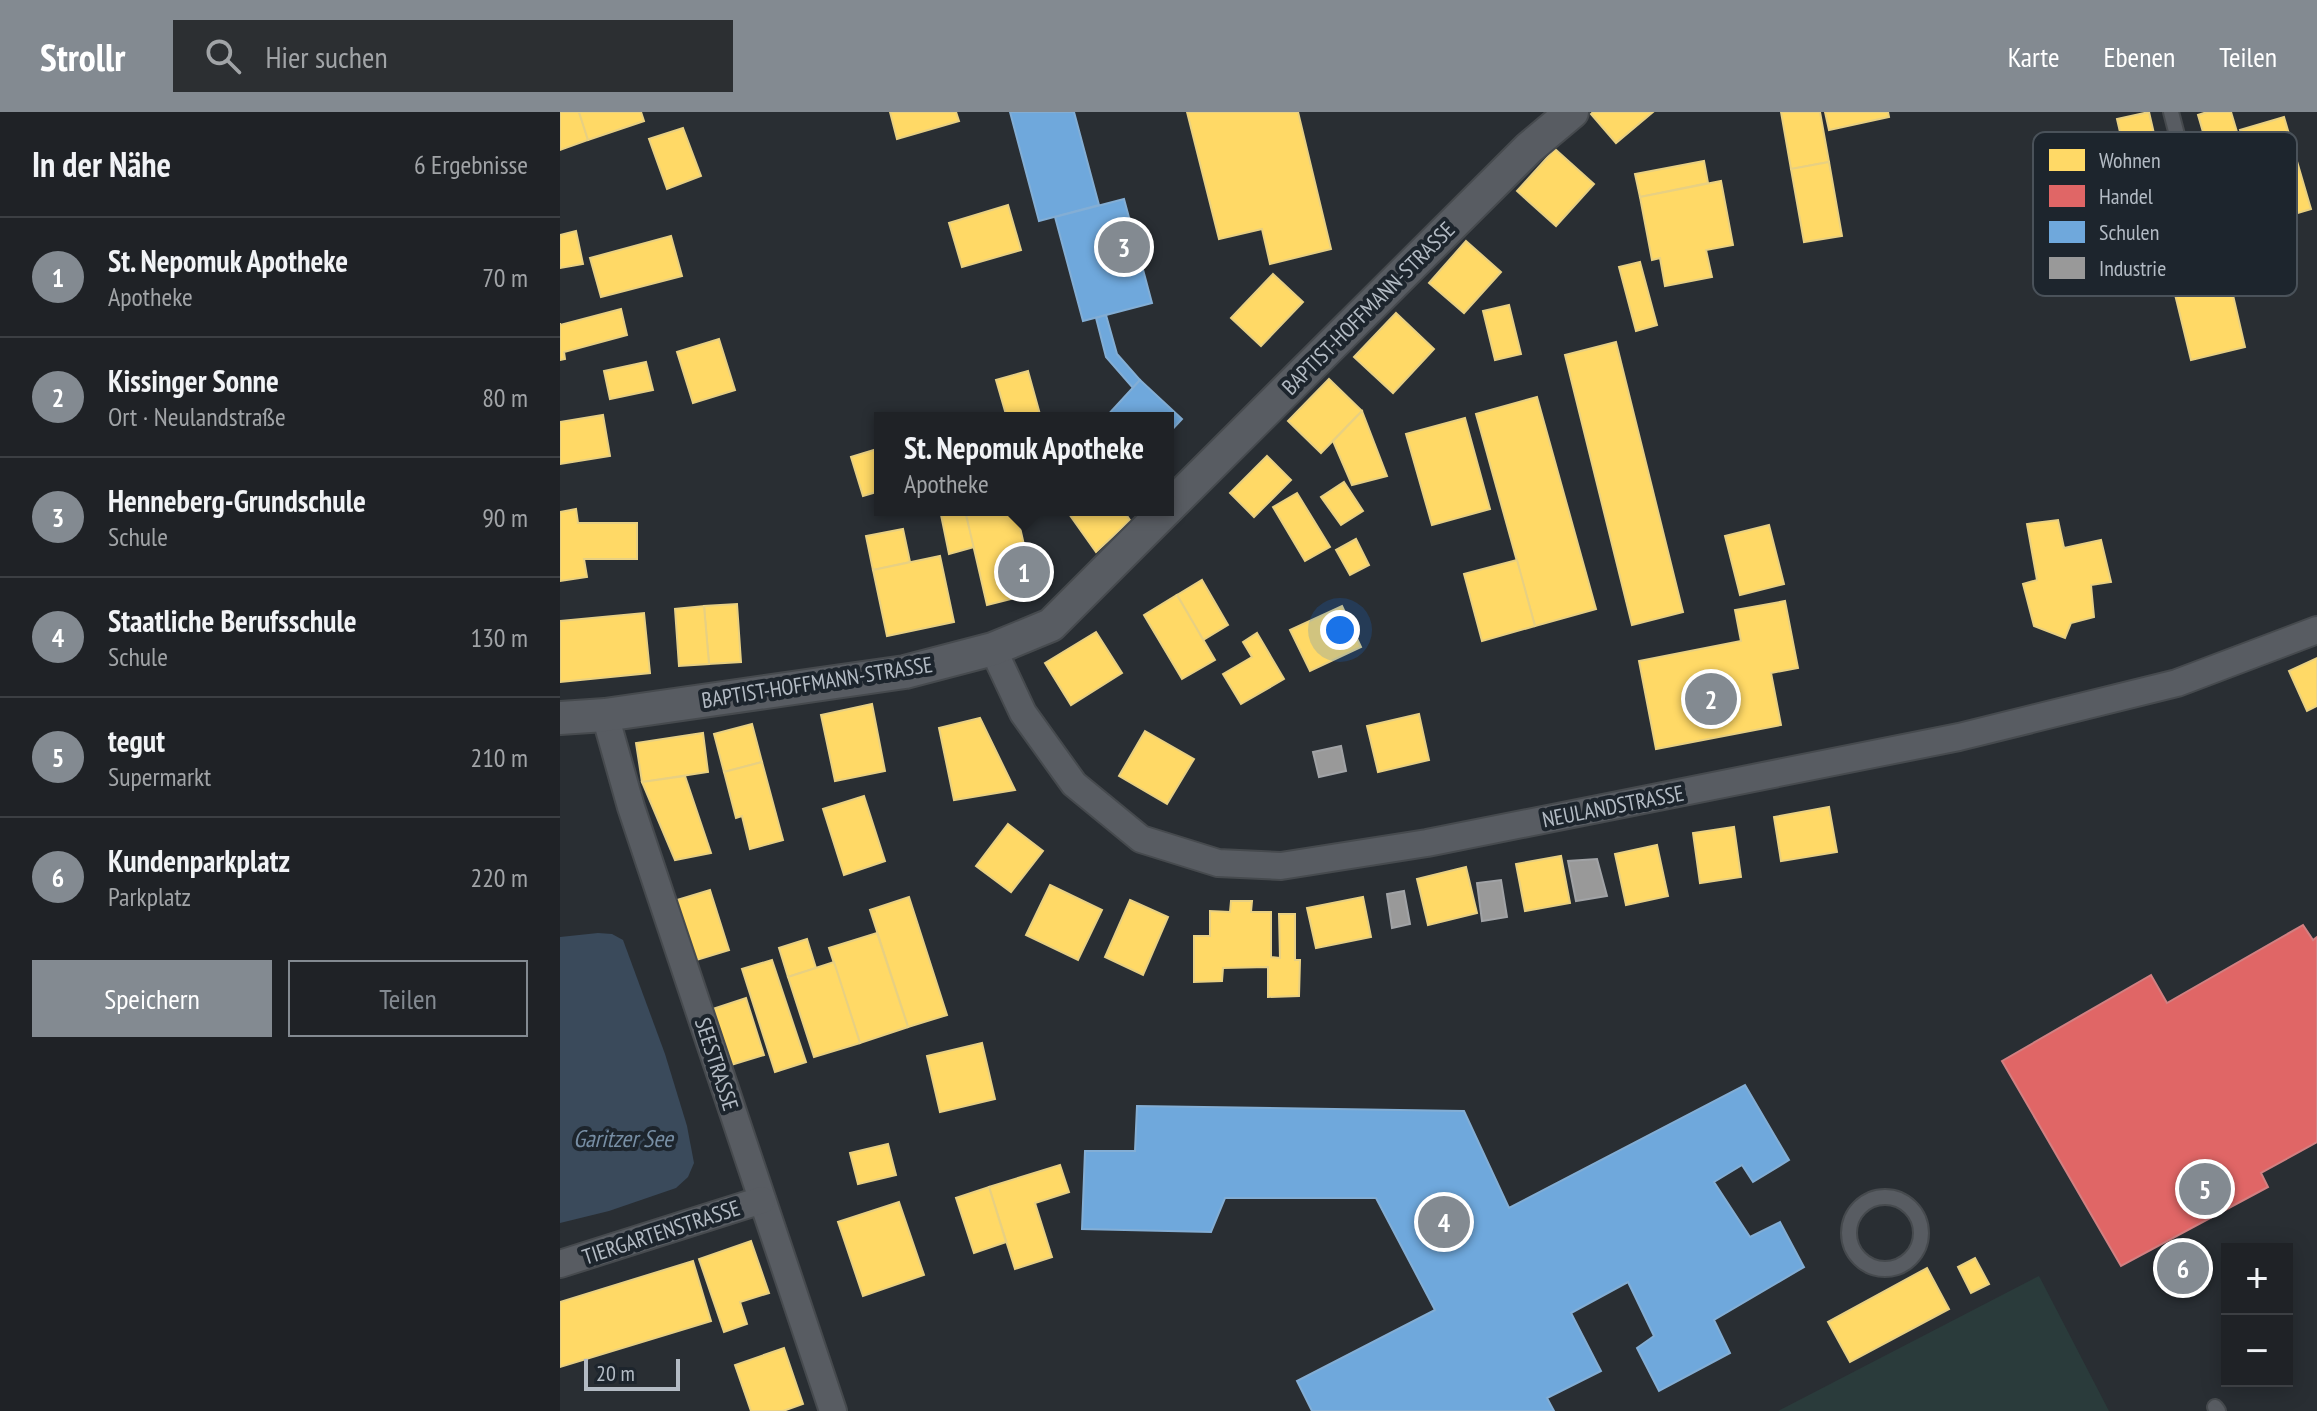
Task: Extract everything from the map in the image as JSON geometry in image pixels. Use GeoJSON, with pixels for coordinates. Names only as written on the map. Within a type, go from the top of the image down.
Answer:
{"type":"FeatureCollection","features":[{"type":"Feature","properties":{"kind":"street","name":"BAPTIST-HOFFMANN-STRASSE"},"geometry":{"type":"LineString","coordinates":[[1174,502],[1529,148],[1572,112]]}},
{"type":"Feature","properties":{"kind":"street","name":"BAPTIST-HOFFMANN-STRASSE"},"geometry":{"type":"LineString","coordinates":[[560,718],[605,715],[905,672],[993,649],[1051,625],[1160,516]]}},
{"type":"Feature","properties":{"kind":"street","name":"NEULANDSTRASSE"},"geometry":{"type":"LineString","coordinates":[[993,649],[1023,713],[1074,784],[1141,839],[1218,863],[1281,866],[1427,843],[1959,737],[2177,683],[2317,630]]}},
{"type":"Feature","properties":{"kind":"street","name":"SEESTRASSE"},"geometry":{"type":"LineString","coordinates":[[605,715],[631,807],[833,1411]]}},
{"type":"Feature","properties":{"kind":"street","name":"TIERGARTENSTRASSE"},"geometry":{"type":"LineString","coordinates":[[560,1264],[762,1200]]}},
{"type":"Feature","properties":{"kind":"lane"},"geometry":{"type":"LineString","coordinates":[[2171,112],[2176,132]]}},
{"type":"Feature","properties":{"kind":"lane"},"geometry":{"type":"LineString","coordinates":[[1883,1197],[1902,1201],[1919,1220],[1921,1239],[1917,1251],[1909,1261],[1894,1269],[1869,1267],[1851,1247],[1848,1235],[1850,1222],[1856,1211],[1870,1200],[1883,1197]]}},
{"type":"Feature","properties":{"kind":"shaded area"},"geometry":{"type":"Polygon","coordinates":[[[2039,1276],[2109,1411],[1778,1411],[2039,1276]]]}},
{"type":"Feature","properties":{"kind":"water","name":"Garitzer See"},"geometry":{"type":"Polygon","coordinates":[[[612,934],[623,940],[665,1054],[687,1126],[694,1163],[688,1177],[676,1188],[609,1211],[560,1223],[560,937],[612,934]]]}},
{"type":"Feature","properties":{"kind":"building: Wohnen"},"geometry":{"type":"Polygon","coordinates":[[[560,112],[579,112],[588,140],[560,150],[560,112]]]}},
{"type":"Feature","properties":{"kind":"building: Wohnen"},"geometry":{"type":"Polygon","coordinates":[[[579,112],[641,112],[644,121],[588,140],[579,112]]]}},
{"type":"Feature","properties":{"kind":"building: Wohnen"},"geometry":{"type":"Polygon","coordinates":[[[890,112],[956,112],[959,121],[897,139],[890,112]]]}},
{"type":"Feature","properties":{"kind":"building: Wohnen"},"geometry":{"type":"Polygon","coordinates":[[[1187,112],[1298,112],[1331,249],[1270,264],[1262,229],[1219,239],[1187,112]]]}},
{"type":"Feature","properties":{"kind":"building: Wohnen"},"geometry":{"type":"Polygon","coordinates":[[[1653,112],[1616,143],[1591,114],[1653,112]]]}},
{"type":"Feature","properties":{"kind":"building: Wohnen"},"geometry":{"type":"Polygon","coordinates":[[[1781,112],[1820,112],[1829,162],[1791,169],[1781,112]]]}},
{"type":"Feature","properties":{"kind":"building: Wohnen"},"geometry":{"type":"Polygon","coordinates":[[[1825,112],[1888,112],[1889,117],[1829,130],[1825,112]]]}},
{"type":"Feature","properties":{"kind":"building: Wohnen"},"geometry":{"type":"Polygon","coordinates":[[[2149,112],[2154,132],[2120,132],[2117,119],[2149,112]]]}},
{"type":"Feature","properties":{"kind":"building: Wohnen"},"geometry":{"type":"Polygon","coordinates":[[[2231,112],[2237,132],[2203,132],[2198,115],[2231,112]]]}},
{"type":"Feature","properties":{"kind":"building: Wohnen"},"geometry":{"type":"Polygon","coordinates":[[[2284,117],[2288,132],[2241,132],[2284,117]]]}},
{"type":"Feature","properties":{"kind":"building: Wohnen"},"geometry":{"type":"Polygon","coordinates":[[[683,128],[701,176],[667,189],[649,139],[683,128]]]}},
{"type":"Feature","properties":{"kind":"building: Wohnen"},"geometry":{"type":"Polygon","coordinates":[[[1555,149],[1594,184],[1556,226],[1517,191],[1555,149]]]}},
{"type":"Feature","properties":{"kind":"building: Wohnen"},"geometry":{"type":"Polygon","coordinates":[[[1704,161],[1708,183],[1640,197],[1635,174],[1704,161]]]}},
{"type":"Feature","properties":{"kind":"building: Wohnen"},"geometry":{"type":"Polygon","coordinates":[[[2297,161],[2311,209],[2297,213],[2297,161]]]}},
{"type":"Feature","properties":{"kind":"building: Wohnen"},"geometry":{"type":"Polygon","coordinates":[[[1829,162],[1842,236],[1804,242],[1791,169],[1829,162]]]}},
{"type":"Feature","properties":{"kind":"building: Wohnen"},"geometry":{"type":"Polygon","coordinates":[[[1721,181],[1733,245],[1706,250],[1712,277],[1665,286],[1660,258],[1652,260],[1640,197],[1721,181]]]}},
{"type":"Feature","properties":{"kind":"building: Wohnen"},"geometry":{"type":"Polygon","coordinates":[[[1008,205],[1021,250],[962,267],[949,223],[1008,205]]]}},
{"type":"Feature","properties":{"kind":"building: Wohnen"},"geometry":{"type":"Polygon","coordinates":[[[576,231],[583,264],[560,268],[560,235],[576,231]]]}},
{"type":"Feature","properties":{"kind":"building: Wohnen"},"geometry":{"type":"Polygon","coordinates":[[[671,236],[682,276],[601,297],[590,258],[671,236]]]}},
{"type":"Feature","properties":{"kind":"building: Wohnen"},"geometry":{"type":"Polygon","coordinates":[[[1466,241],[1501,272],[1464,313],[1429,283],[1466,241]]]}},
{"type":"Feature","properties":{"kind":"building: Wohnen"},"geometry":{"type":"Polygon","coordinates":[[[1640,262],[1657,325],[1636,331],[1619,267],[1640,262]]]}},
{"type":"Feature","properties":{"kind":"building: Wohnen"},"geometry":{"type":"Polygon","coordinates":[[[1273,274],[1303,302],[1261,346],[1231,318],[1273,274]]]}},
{"type":"Feature","properties":{"kind":"building: Wohnen"},"geometry":{"type":"Polygon","coordinates":[[[2175,296],[2233,296],[2245,347],[2191,360],[2175,296]]]}},
{"type":"Feature","properties":{"kind":"building: Wohnen"},"geometry":{"type":"Polygon","coordinates":[[[1509,305],[1521,354],[1495,360],[1483,311],[1509,305]]]}},
{"type":"Feature","properties":{"kind":"building: Wohnen"},"geometry":{"type":"Polygon","coordinates":[[[621,309],[627,335],[564,352],[565,359],[560,360],[560,325],[621,309]]]}},
{"type":"Feature","properties":{"kind":"building: Wohnen"},"geometry":{"type":"Polygon","coordinates":[[[1396,313],[1434,349],[1393,393],[1354,357],[1396,313]]]}},
{"type":"Feature","properties":{"kind":"building: Wohnen"},"geometry":{"type":"Polygon","coordinates":[[[719,339],[735,390],[693,403],[677,352],[719,339]]]}},
{"type":"Feature","properties":{"kind":"building: Wohnen"},"geometry":{"type":"Polygon","coordinates":[[[1616,342],[1683,612],[1632,625],[1565,355],[1616,342]]]}},
{"type":"Feature","properties":{"kind":"building: Wohnen"},"geometry":{"type":"Polygon","coordinates":[[[646,362],[653,390],[610,399],[604,371],[646,362]]]}},
{"type":"Feature","properties":{"kind":"building: Wohnen"},"geometry":{"type":"Polygon","coordinates":[[[1028,371],[1039,412],[1005,412],[996,380],[1028,371]]]}},
{"type":"Feature","properties":{"kind":"building: Wohnen"},"geometry":{"type":"Polygon","coordinates":[[[1329,379],[1362,411],[1321,453],[1288,421],[1329,379]]]}},
{"type":"Feature","properties":{"kind":"building: Wohnen"},"geometry":{"type":"Polygon","coordinates":[[[1537,397],[1596,609],[1535,626],[1476,414],[1537,397]]]}},
{"type":"Feature","properties":{"kind":"building: Wohnen"},"geometry":{"type":"Polygon","coordinates":[[[1362,411],[1387,476],[1352,485],[1333,441],[1362,411]]]}},
{"type":"Feature","properties":{"kind":"building: Wohnen"},"geometry":{"type":"Polygon","coordinates":[[[603,415],[610,456],[560,464],[560,422],[603,415]]]}},
{"type":"Feature","properties":{"kind":"building: Wohnen"},"geometry":{"type":"Polygon","coordinates":[[[1465,418],[1490,509],[1432,525],[1406,434],[1465,418]]]}},
{"type":"Feature","properties":{"kind":"building: Wohnen"},"geometry":{"type":"Polygon","coordinates":[[[874,450],[874,493],[863,496],[851,457],[874,450]]]}},
{"type":"Feature","properties":{"kind":"building: Wohnen"},"geometry":{"type":"Polygon","coordinates":[[[1267,456],[1291,480],[1254,517],[1230,493],[1267,456]]]}},
{"type":"Feature","properties":{"kind":"building: Wohnen"},"geometry":{"type":"Polygon","coordinates":[[[1344,482],[1363,511],[1341,525],[1321,497],[1344,482]]]}},
{"type":"Feature","properties":{"kind":"building: Wohnen"},"geometry":{"type":"Polygon","coordinates":[[[1297,493],[1330,547],[1305,561],[1273,507],[1297,493]]]}},
{"type":"Feature","properties":{"kind":"building: Wohnen"},"geometry":{"type":"Polygon","coordinates":[[[576,509],[578,523],[637,523],[637,559],[584,559],[587,577],[560,581],[560,512],[576,509]]]}},
{"type":"Feature","properties":{"kind":"building: Wohnen"},"geometry":{"type":"Polygon","coordinates":[[[941,516],[966,516],[974,547],[949,554],[941,516]]]}},
{"type":"Feature","properties":{"kind":"building: Wohnen"},"geometry":{"type":"Polygon","coordinates":[[[966,516],[1017,516],[1035,593],[987,605],[966,516]]]}},
{"type":"Feature","properties":{"kind":"building: Wohnen"},"geometry":{"type":"Polygon","coordinates":[[[1070,516],[1127,516],[1130,520],[1096,552],[1070,516]]]}},
{"type":"Feature","properties":{"kind":"building: Wohnen"},"geometry":{"type":"Polygon","coordinates":[[[2058,520],[2064,548],[2101,540],[2111,582],[2091,585],[2094,617],[2071,623],[2065,638],[2034,626],[2023,584],[2037,580],[2027,524],[2058,520]]]}},
{"type":"Feature","properties":{"kind":"building: Wohnen"},"geometry":{"type":"Polygon","coordinates":[[[1769,525],[1784,584],[1740,595],[1725,536],[1769,525]]]}},
{"type":"Feature","properties":{"kind":"building: Wohnen"},"geometry":{"type":"Polygon","coordinates":[[[903,529],[910,562],[873,570],[866,536],[903,529]]]}},
{"type":"Feature","properties":{"kind":"building: Wohnen"},"geometry":{"type":"Polygon","coordinates":[[[1356,539],[1369,565],[1350,575],[1336,550],[1356,539]]]}},
{"type":"Feature","properties":{"kind":"building: Wohnen"},"geometry":{"type":"Polygon","coordinates":[[[940,556],[954,622],[887,636],[873,570],[940,556]]]}},
{"type":"Feature","properties":{"kind":"building: Wohnen"},"geometry":{"type":"Polygon","coordinates":[[[1517,560],[1535,626],[1482,641],[1464,574],[1517,560]]]}},
{"type":"Feature","properties":{"kind":"building: Wohnen"},"geometry":{"type":"Polygon","coordinates":[[[1202,580],[1228,625],[1203,640],[1177,595],[1202,580]]]}},
{"type":"Feature","properties":{"kind":"building: Wohnen"},"geometry":{"type":"Polygon","coordinates":[[[1177,595],[1215,660],[1182,679],[1144,615],[1177,595]]]}},
{"type":"Feature","properties":{"kind":"building: Wohnen"},"geometry":{"type":"Polygon","coordinates":[[[1785,601],[1798,668],[1771,673],[1781,725],[1656,749],[1639,661],[1741,641],[1735,610],[1785,601]]]}},
{"type":"Feature","properties":{"kind":"building: Wohnen"},"geometry":{"type":"Polygon","coordinates":[[[737,604],[741,662],[709,664],[704,606],[737,604]]]}},
{"type":"Feature","properties":{"kind":"building: Wohnen"},"geometry":{"type":"Polygon","coordinates":[[[704,606],[709,664],[679,666],[675,609],[704,606]]]}},
{"type":"Feature","properties":{"kind":"building: Wohnen"},"geometry":{"type":"Polygon","coordinates":[[[1342,606],[1361,647],[1310,671],[1290,630],[1342,606]]]}},
{"type":"Feature","properties":{"kind":"building: Wohnen"},"geometry":{"type":"Polygon","coordinates":[[[644,613],[650,673],[560,682],[560,621],[644,613]]]}},
{"type":"Feature","properties":{"kind":"building: Wohnen"},"geometry":{"type":"Polygon","coordinates":[[[1096,632],[1122,673],[1071,705],[1045,663],[1096,632]]]}},
{"type":"Feature","properties":{"kind":"building: Wohnen"},"geometry":{"type":"Polygon","coordinates":[[[1257,633],[1284,679],[1241,704],[1223,674],[1252,657],[1243,642],[1257,633]]]}},
{"type":"Feature","properties":{"kind":"building: Wohnen"},"geometry":{"type":"Polygon","coordinates":[[[2317,658],[2317,706],[2307,711],[2289,671],[2317,658]]]}},
{"type":"Feature","properties":{"kind":"building: Wohnen"},"geometry":{"type":"Polygon","coordinates":[[[872,704],[885,771],[835,781],[821,715],[872,704]]]}},
{"type":"Feature","properties":{"kind":"building: Wohnen"},"geometry":{"type":"Polygon","coordinates":[[[1419,714],[1429,760],[1378,772],[1367,726],[1419,714]]]}},
{"type":"Feature","properties":{"kind":"building: Wohnen"},"geometry":{"type":"Polygon","coordinates":[[[980,718],[1015,790],[954,800],[939,728],[980,718]]]}},
{"type":"Feature","properties":{"kind":"building: Wohnen"},"geometry":{"type":"Polygon","coordinates":[[[752,724],[762,762],[724,772],[714,734],[752,724]]]}},
{"type":"Feature","properties":{"kind":"building: Wohnen"},"geometry":{"type":"Polygon","coordinates":[[[1145,731],[1194,759],[1167,804],[1119,776],[1145,731]]]}},
{"type":"Feature","properties":{"kind":"building: Wohnen"},"geometry":{"type":"Polygon","coordinates":[[[703,733],[708,772],[642,782],[636,743],[703,733]]]}},
{"type":"Feature","properties":{"kind":"building: Wohnen"},"geometry":{"type":"Polygon","coordinates":[[[762,762],[783,840],[750,849],[742,816],[736,818],[724,772],[762,762]]]}},
{"type":"Feature","properties":{"kind":"building: Wohnen"},"geometry":{"type":"Polygon","coordinates":[[[685,776],[711,853],[675,860],[642,782],[685,776]]]}},
{"type":"Feature","properties":{"kind":"building: Wohnen"},"geometry":{"type":"Polygon","coordinates":[[[864,796],[885,861],[844,875],[823,809],[864,796]]]}},
{"type":"Feature","properties":{"kind":"building: Wohnen"},"geometry":{"type":"Polygon","coordinates":[[[1829,807],[1837,852],[1781,861],[1774,817],[1829,807]]]}},
{"type":"Feature","properties":{"kind":"building: Wohnen"},"geometry":{"type":"Polygon","coordinates":[[[1008,824],[1043,851],[1011,892],[976,866],[1008,824]]]}},
{"type":"Feature","properties":{"kind":"building: Wohnen"},"geometry":{"type":"Polygon","coordinates":[[[1734,827],[1741,877],[1700,883],[1693,833],[1734,827]]]}},
{"type":"Feature","properties":{"kind":"building: Wohnen"},"geometry":{"type":"Polygon","coordinates":[[[1657,845],[1668,896],[1626,905],[1615,854],[1657,845]]]}},
{"type":"Feature","properties":{"kind":"building: Wohnen"},"geometry":{"type":"Polygon","coordinates":[[[1561,856],[1570,903],[1525,911],[1516,864],[1561,856]]]}},
{"type":"Feature","properties":{"kind":"building: Wohnen"},"geometry":{"type":"Polygon","coordinates":[[[1466,867],[1477,913],[1428,925],[1417,879],[1466,867]]]}},
{"type":"Feature","properties":{"kind":"building: Wohnen"},"geometry":{"type":"Polygon","coordinates":[[[1050,885],[1102,910],[1078,960],[1026,935],[1050,885]]]}},
{"type":"Feature","properties":{"kind":"building: Wohnen"},"geometry":{"type":"Polygon","coordinates":[[[710,890],[729,950],[693,961],[674,901],[710,890]]]}},
{"type":"Feature","properties":{"kind":"building: Wohnen"},"geometry":{"type":"Polygon","coordinates":[[[909,897],[947,1015],[908,1027],[870,910],[909,897]]]}},
{"type":"Feature","properties":{"kind":"building: Wohnen"},"geometry":{"type":"Polygon","coordinates":[[[1363,897],[1371,937],[1316,948],[1307,908],[1363,897]]]}},
{"type":"Feature","properties":{"kind":"building: Wohnen"},"geometry":{"type":"Polygon","coordinates":[[[1130,900],[1168,917],[1143,975],[1105,957],[1130,900]]]}},
{"type":"Feature","properties":{"kind":"building: Wohnen"},"geometry":{"type":"Polygon","coordinates":[[[1231,901],[1252,901],[1251,912],[1271,912],[1271,957],[1280,958],[1279,914],[1295,914],[1295,960],[1300,960],[1299,996],[1268,997],[1268,967],[1223,968],[1222,981],[1194,982],[1194,936],[1210,936],[1210,911],[1230,912],[1231,901]]]}},
{"type":"Feature","properties":{"kind":"building: Wohnen"},"geometry":{"type":"Polygon","coordinates":[[[877,933],[908,1027],[860,1043],[829,948],[877,933]]]}},
{"type":"Feature","properties":{"kind":"building: Wohnen"},"geometry":{"type":"Polygon","coordinates":[[[807,939],[816,968],[788,977],[779,948],[807,939]]]}},
{"type":"Feature","properties":{"kind":"building: Wohnen"},"geometry":{"type":"Polygon","coordinates":[[[772,960],[806,1062],[775,1072],[742,969],[772,960]]]}},
{"type":"Feature","properties":{"kind":"building: Wohnen"},"geometry":{"type":"Polygon","coordinates":[[[834,962],[860,1043],[814,1057],[788,977],[834,962]]]}},
{"type":"Feature","properties":{"kind":"building: Wohnen"},"geometry":{"type":"Polygon","coordinates":[[[746,998],[764,1055],[731,1065],[713,1009],[746,998]]]}},
{"type":"Feature","properties":{"kind":"building: Wohnen"},"geometry":{"type":"Polygon","coordinates":[[[982,1043],[995,1099],[940,1112],[927,1056],[982,1043]]]}},
{"type":"Feature","properties":{"kind":"building: Wohnen"},"geometry":{"type":"Polygon","coordinates":[[[888,1144],[896,1175],[858,1184],[850,1153],[888,1144]]]}},
{"type":"Feature","properties":{"kind":"building: Wohnen"},"geometry":{"type":"Polygon","coordinates":[[[1060,1165],[1069,1192],[1035,1203],[1052,1257],[1015,1269],[989,1187],[1060,1165]]]}},
{"type":"Feature","properties":{"kind":"building: Wohnen"},"geometry":{"type":"Polygon","coordinates":[[[989,1187],[1006,1242],[974,1253],[956,1198],[989,1187]]]}},
{"type":"Feature","properties":{"kind":"building: Wohnen"},"geometry":{"type":"Polygon","coordinates":[[[899,1202],[924,1275],[863,1296],[838,1222],[899,1202]]]}},
{"type":"Feature","properties":{"kind":"building: Wohnen"},"geometry":{"type":"Polygon","coordinates":[[[751,1241],[769,1293],[740,1302],[747,1324],[724,1332],[699,1259],[751,1241]]]}},
{"type":"Feature","properties":{"kind":"building: Wohnen"},"geometry":{"type":"Polygon","coordinates":[[[1975,1258],[1989,1284],[1971,1293],[1958,1267],[1975,1258]]]}},
{"type":"Feature","properties":{"kind":"building: Wohnen"},"geometry":{"type":"Polygon","coordinates":[[[693,1261],[711,1321],[560,1367],[560,1302],[693,1261]]]}},
{"type":"Feature","properties":{"kind":"building: Wohnen"},"geometry":{"type":"Polygon","coordinates":[[[1927,1268],[1949,1309],[1850,1362],[1828,1322],[1927,1268]]]}},
{"type":"Feature","properties":{"kind":"building: Wohnen"},"geometry":{"type":"Polygon","coordinates":[[[784,1348],[803,1404],[783,1411],[751,1411],[735,1365],[784,1348]]]}},
{"type":"Feature","properties":{"kind":"building: Handel"},"geometry":{"type":"Polygon","coordinates":[[[2303,925],[2313,940],[2317,937],[2317,1142],[2261,1173],[2268,1187],[2121,1266],[2002,1061],[2151,975],[2167,1003],[2303,925]]]}},
{"type":"Feature","properties":{"kind":"building: Schulen"},"geometry":{"type":"Polygon","coordinates":[[[1010,112],[1074,112],[1099,205],[1039,221],[1010,112]]]}},
{"type":"Feature","properties":{"kind":"building: Schulen"},"geometry":{"type":"Polygon","coordinates":[[[1124,199],[1152,303],[1083,321],[1055,217],[1124,199]]]}},
{"type":"Feature","properties":{"kind":"building: Schulen"},"geometry":{"type":"Polygon","coordinates":[[[1106,315],[1117,354],[1140,380],[1133,388],[1106,357],[1096,318],[1106,315]]]}},
{"type":"Feature","properties":{"kind":"building: Schulen"},"geometry":{"type":"Polygon","coordinates":[[[1140,380],[1182,419],[1174,428],[1174,412],[1111,412],[1140,380]]]}},
{"type":"Feature","properties":{"kind":"building: Schulen"},"geometry":{"type":"Polygon","coordinates":[[[1745,1085],[1789,1160],[1753,1182],[1742,1165],[1714,1182],[1750,1237],[1780,1222],[1804,1267],[1714,1320],[1730,1353],[1659,1391],[1637,1348],[1654,1336],[1628,1282],[1571,1313],[1601,1371],[1547,1398],[1554,1411],[1312,1411],[1297,1381],[1435,1310],[1376,1198],[1225,1198],[1211,1232],[1082,1229],[1085,1151],[1135,1151],[1137,1106],[1464,1111],[1509,1208],[1745,1085]]]}},
{"type":"Feature","properties":{"kind":"building: Industrie"},"geometry":{"type":"Polygon","coordinates":[[[1341,746],[1346,771],[1319,777],[1313,752],[1341,746]]]}},
{"type":"Feature","properties":{"kind":"building: Industrie"},"geometry":{"type":"Polygon","coordinates":[[[1597,859],[1607,896],[1576,901],[1568,861],[1597,859]]]}},
{"type":"Feature","properties":{"kind":"building: Industrie"},"geometry":{"type":"Polygon","coordinates":[[[1501,880],[1507,917],[1482,921],[1477,883],[1501,880]]]}},
{"type":"Feature","properties":{"kind":"building: Industrie"},"geometry":{"type":"Polygon","coordinates":[[[1404,891],[1410,924],[1392,928],[1387,894],[1404,891]]]}},
{"type":"Feature","properties":{"kind":"place","name":"Henneberg-Grundschule"},"geometry":{"type":"Point","coordinates":[1124,247]}},
{"type":"Feature","properties":{"kind":"place","name":"St. Nepomuk Apotheke"},"geometry":{"type":"Point","coordinates":[1024,572]}},
{"type":"Feature","properties":{"kind":"place","name":"Kissinger Sonne"},"geometry":{"type":"Point","coordinates":[1711,699]}},
{"type":"Feature","properties":{"kind":"place","name":"tegut"},"geometry":{"type":"Point","coordinates":[2205,1189]}},
{"type":"Feature","properties":{"kind":"place","name":"Staatliche Berufsschule"},"geometry":{"type":"Point","coordinates":[1444,1222]}},
{"type":"Feature","properties":{"kind":"place","name":"Kundenparkplatz"},"geometry":{"type":"Point","coordinates":[2183,1268]}}]}
